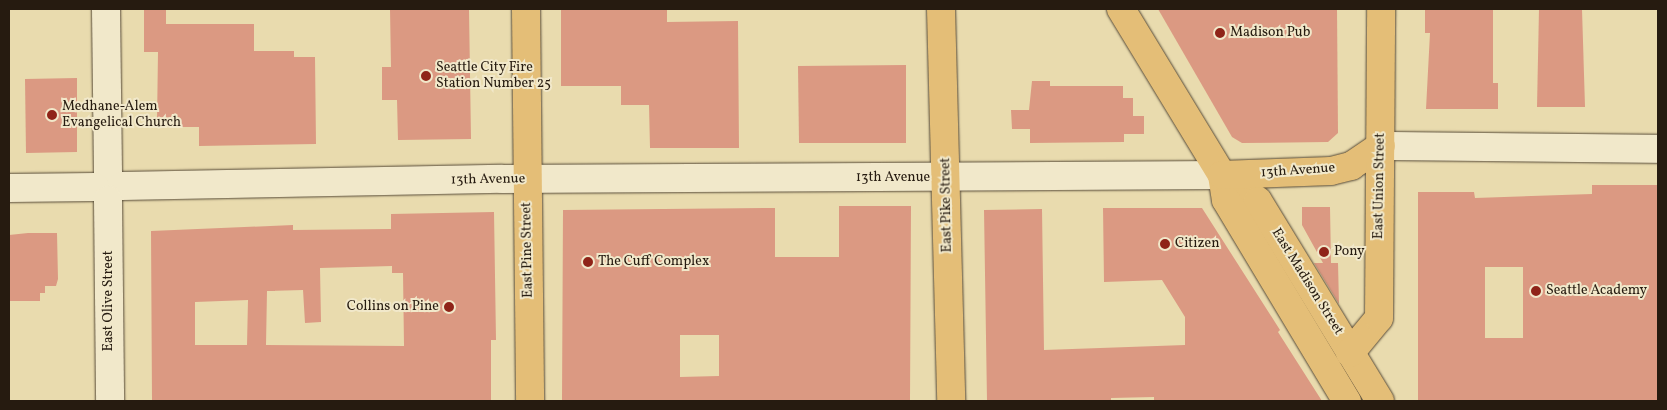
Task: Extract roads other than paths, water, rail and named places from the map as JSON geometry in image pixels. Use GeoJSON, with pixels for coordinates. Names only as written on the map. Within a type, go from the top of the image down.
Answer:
{"type":"FeatureCollection","features":[{"type":"Feature","properties":{"kind":"main road","name":"East Pine Street"},"geometry":{"type":"LineString","coordinates":[[526,9],[530,401]]}},
{"type":"Feature","properties":{"kind":"main road","name":"East Pike Street"},"geometry":{"type":"LineString","coordinates":[[941,9],[951,401]]}},
{"type":"Feature","properties":{"kind":"main road","name":"East Madison Street"},"geometry":{"type":"LineString","coordinates":[[1121,9],[1222,175],[1258,202],[1380,401]]}},
{"type":"Feature","properties":{"kind":"main road","name":"East Union Street"},"geometry":{"type":"LineString","coordinates":[[1350,352],[1379,318],[1381,9]]}},
{"type":"Feature","properties":{"kind":"main road","name":"13th Avenue"},"geometry":{"type":"LineString","coordinates":[[1222,175],[1331,171],[1351,166],[1381,146]]}},
{"type":"Feature","properties":{"kind":"main road","name":"East Madison Street"},"geometry":{"type":"LineString","coordinates":[[1222,175],[1226,200],[1347,401]]}},
{"type":"Feature","properties":{"kind":"street","name":"East Olive Street"},"geometry":{"type":"LineString","coordinates":[[106,9],[110,401]]}},
{"type":"Feature","properties":{"kind":"street"},"geometry":{"type":"LineString","coordinates":[[1381,146],[1658,150]]}},
{"type":"Feature","properties":{"kind":"street","name":"13th Avenue"},"geometry":{"type":"LineString","coordinates":[[9,188],[528,179],[1222,175]]}},
{"type":"Feature","properties":{"kind":"place","name":"Madison Pub"},"geometry":{"type":"Point","coordinates":[1220,33]}},
{"type":"Feature","properties":{"kind":"place","name":"Seattle City Fire Station Number 25"},"geometry":{"type":"Point","coordinates":[426,76]}},
{"type":"Feature","properties":{"kind":"place","name":"Medhane-Alem Evangelical Church"},"geometry":{"type":"Point","coordinates":[52,115]}},
{"type":"Feature","properties":{"kind":"place","name":"Citizen"},"geometry":{"type":"Point","coordinates":[1165,244]}},
{"type":"Feature","properties":{"kind":"place","name":"Pony"},"geometry":{"type":"Point","coordinates":[1324,252]}},
{"type":"Feature","properties":{"kind":"place","name":"The Cuff Complex"},"geometry":{"type":"Point","coordinates":[588,262]}},
{"type":"Feature","properties":{"kind":"place","name":"Seattle Academy"},"geometry":{"type":"Point","coordinates":[1536,291]}},
{"type":"Feature","properties":{"kind":"place","name":"Collins on Pine"},"geometry":{"type":"Point","coordinates":[449,307]}}]}
